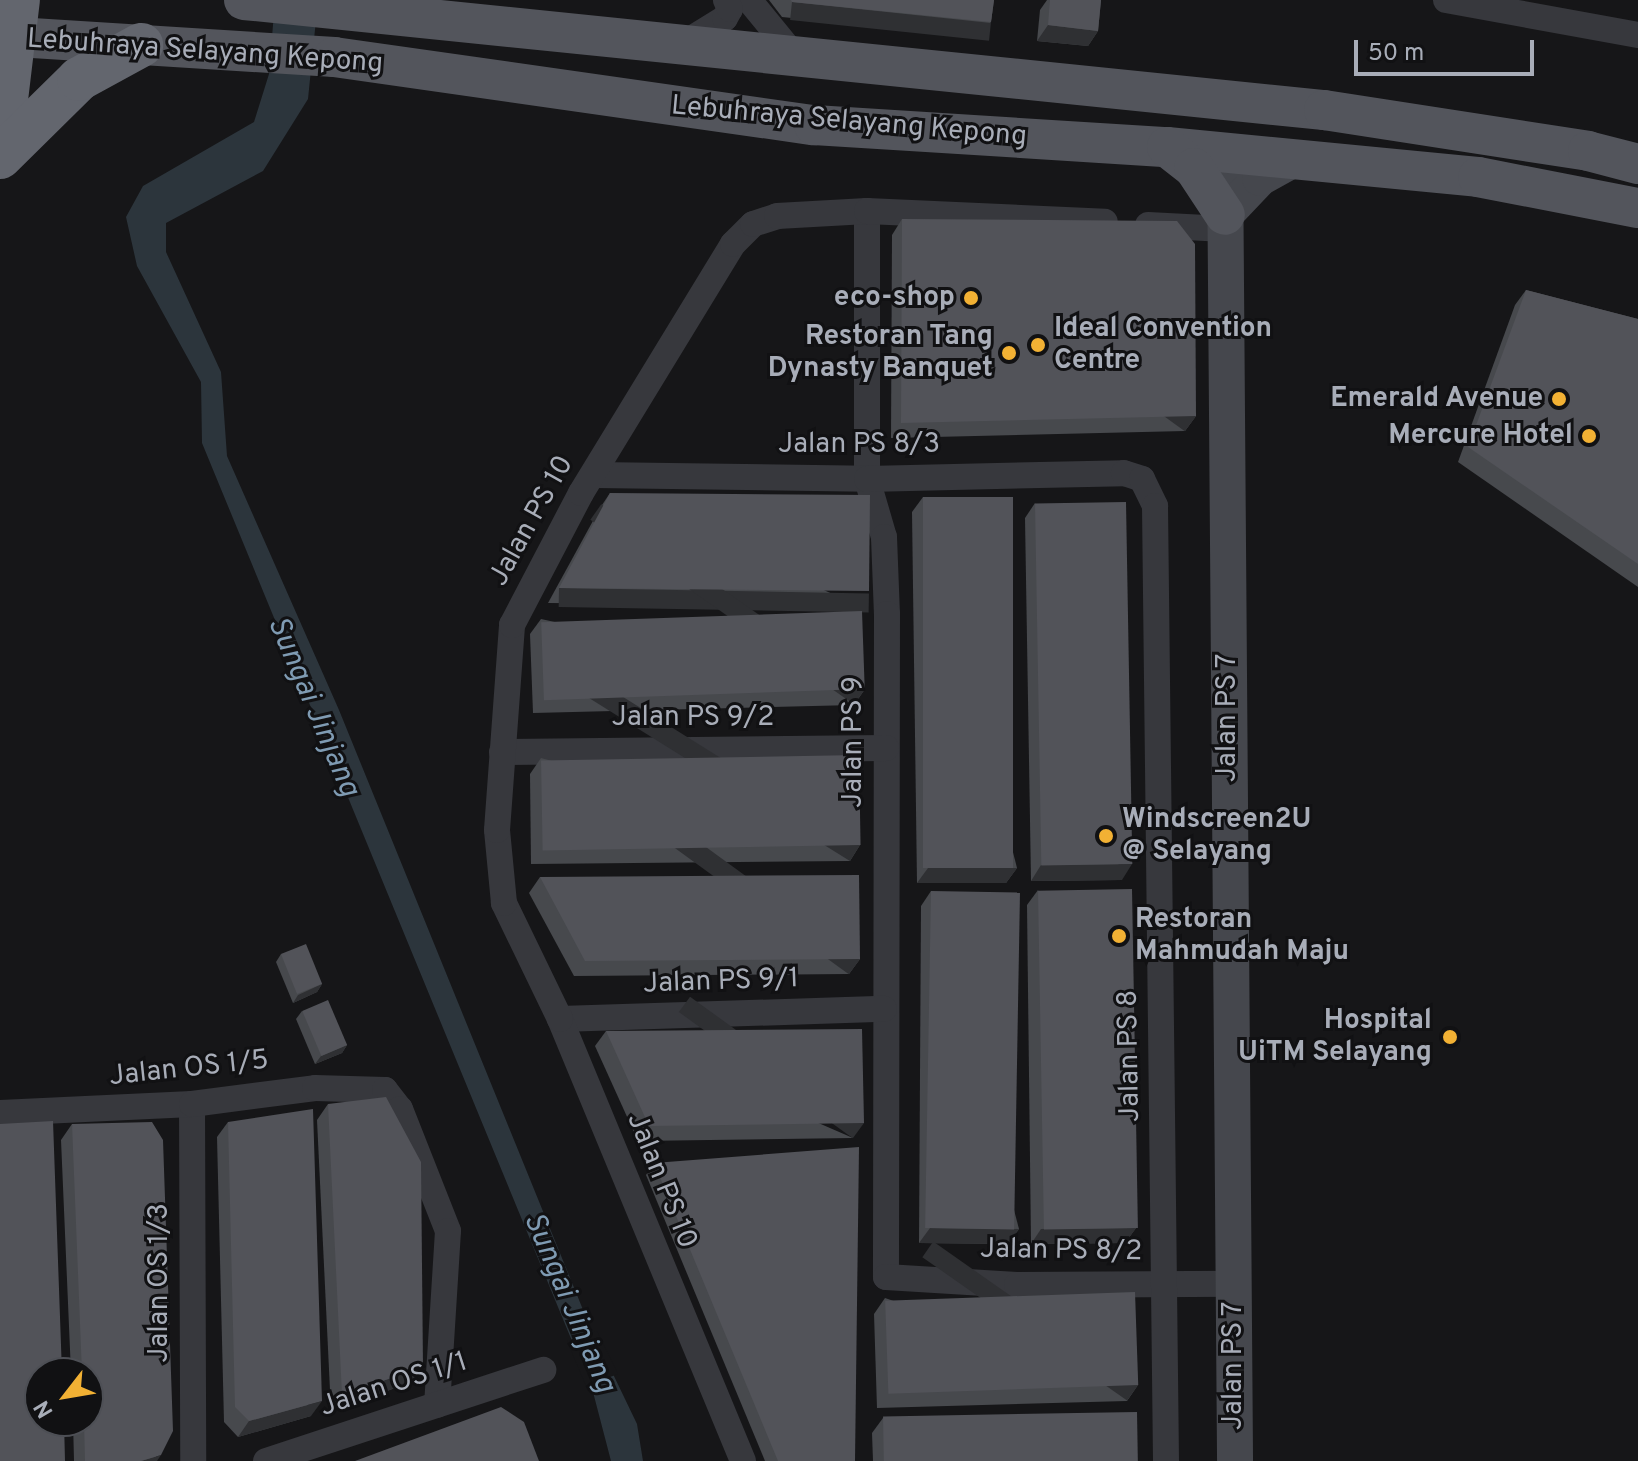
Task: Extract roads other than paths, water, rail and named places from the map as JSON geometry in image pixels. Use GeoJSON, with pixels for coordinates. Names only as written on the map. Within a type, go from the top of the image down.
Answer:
{"type":"FeatureCollection","features":[{"type":"Feature","properties":{"kind":"highway"},"geometry":{"type":"LineString","coordinates":[[0,150],[10,24]]}},
{"type":"Feature","properties":{"kind":"highway"},"geometry":{"type":"LineString","coordinates":[[0,157],[79,79],[141,45]]}},
{"type":"Feature","properties":{"kind":"main road","name":"Lebuhraya Selayang Kepong"},"geometry":{"type":"LineString","coordinates":[[244,0],[675,47],[794,55],[1276,106],[1588,151],[1638,164]]}},
{"type":"Feature","properties":{"kind":"main road","name":"Lebuhraya Selayang Kepong"},"geometry":{"type":"LineString","coordinates":[[10,24],[141,45],[334,57],[744,118],[1167,147],[1478,177],[1638,208]]}},
{"type":"Feature","properties":{"kind":"main road"},"geometry":{"type":"LineString","coordinates":[[1225,153],[1239,123],[1276,106]]}},
{"type":"Feature","properties":{"kind":"main road"},"geometry":{"type":"LineString","coordinates":[[1167,147],[1194,168],[1225,222]]}},
{"type":"Feature","properties":{"kind":"street"},"geometry":{"type":"LineString","coordinates":[[675,47],[717,26],[730,9],[726,0]]}},
{"type":"Feature","properties":{"kind":"street"},"geometry":{"type":"LineString","coordinates":[[749,0],[794,55]]}},
{"type":"Feature","properties":{"kind":"street"},"geometry":{"type":"LineString","coordinates":[[1446,0],[1638,35]]}},
{"type":"Feature","properties":{"kind":"street","name":"Jalan PS 7"},"geometry":{"type":"LineString","coordinates":[[1225,153],[1235,1461]]}},
{"type":"Feature","properties":{"kind":"street"},"geometry":{"type":"LineString","coordinates":[[1225,222],[1260,178],[1291,161]]}},
{"type":"Feature","properties":{"kind":"street","name":"Jalan PS 10"},"geometry":{"type":"LineString","coordinates":[[743,1461],[560,1019],[499,882],[502,752],[512,625],[530,584],[733,244],[753,224],[777,216],[867,211],[1225,222]]}},
{"type":"Feature","properties":{"kind":"street","name":"Jalan PS 9"},"geometry":{"type":"LineString","coordinates":[[867,211],[867,479],[884,537],[886,1277]]}},
{"type":"Feature","properties":{"kind":"street","name":"Jalan PS 8/3"},"geometry":{"type":"LineString","coordinates":[[595,475],[867,479],[1124,473]]}},
{"type":"Feature","properties":{"kind":"street","name":"Jalan PS 8"},"geometry":{"type":"LineString","coordinates":[[1124,473],[1142,479],[1155,506],[1166,1461]]}},
{"type":"Feature","properties":{"kind":"street","name":"Jalan PS 9/2"},"geometry":{"type":"LineString","coordinates":[[502,752],[886,748]]}},
{"type":"Feature","properties":{"kind":"street","name":"Jalan PS 9/1"},"geometry":{"type":"LineString","coordinates":[[560,1019],[884,1009]]}},
{"type":"Feature","properties":{"kind":"street","name":"Jalan OS 1/5"},"geometry":{"type":"LineString","coordinates":[[0,1113],[192,1104],[315,1088],[385,1090],[400,1109],[448,1231],[437,1405]]}},
{"type":"Feature","properties":{"kind":"street","name":"Jalan OS 1/3"},"geometry":{"type":"LineString","coordinates":[[192,1104],[193,1461]]}},
{"type":"Feature","properties":{"kind":"street","name":"Jalan PS 8/2"},"geometry":{"type":"LineString","coordinates":[[886,1277],[1017,1285],[1234,1284]]}},
{"type":"Feature","properties":{"kind":"street","name":"Jalan OS 1/1"},"geometry":{"type":"LineString","coordinates":[[266,1461],[543,1370]]}},
{"type":"Feature","properties":{"kind":"water","name":"Sungai Jinjang"},"geometry":{"type":"Polygon","coordinates":[[[275,0],[318,0],[308,99],[263,171],[166,223],[166,252],[221,372],[227,456],[339,710],[588,1322],[637,1424],[643,1461],[611,1461],[593,1392],[202,443],[201,382],[137,266],[126,217],[143,186],[254,122],[269,74],[275,0]]]}},
{"type":"Feature","properties":{"kind":"place","name":"eco-shop"},"geometry":{"type":"Point","coordinates":[971,298]}},
{"type":"Feature","properties":{"kind":"place","name":"Ideal Convention Centre"},"geometry":{"type":"Point","coordinates":[1038,345]}},
{"type":"Feature","properties":{"kind":"place","name":"Restoran Tang Dynasty Banquet"},"geometry":{"type":"Point","coordinates":[1009,353]}},
{"type":"Feature","properties":{"kind":"place","name":"Emerald Avenue"},"geometry":{"type":"Point","coordinates":[1559,399]}},
{"type":"Feature","properties":{"kind":"place","name":"Mercure Hotel"},"geometry":{"type":"Point","coordinates":[1589,436]}},
{"type":"Feature","properties":{"kind":"place","name":"Windscreen2U @ Selayang"},"geometry":{"type":"Point","coordinates":[1106,836]}},
{"type":"Feature","properties":{"kind":"place","name":"Restoran Mahmudah Maju"},"geometry":{"type":"Point","coordinates":[1119,936]}},
{"type":"Feature","properties":{"kind":"place","name":"Hospital UiTM Selayang"},"geometry":{"type":"Point","coordinates":[1450,1037]}}]}
